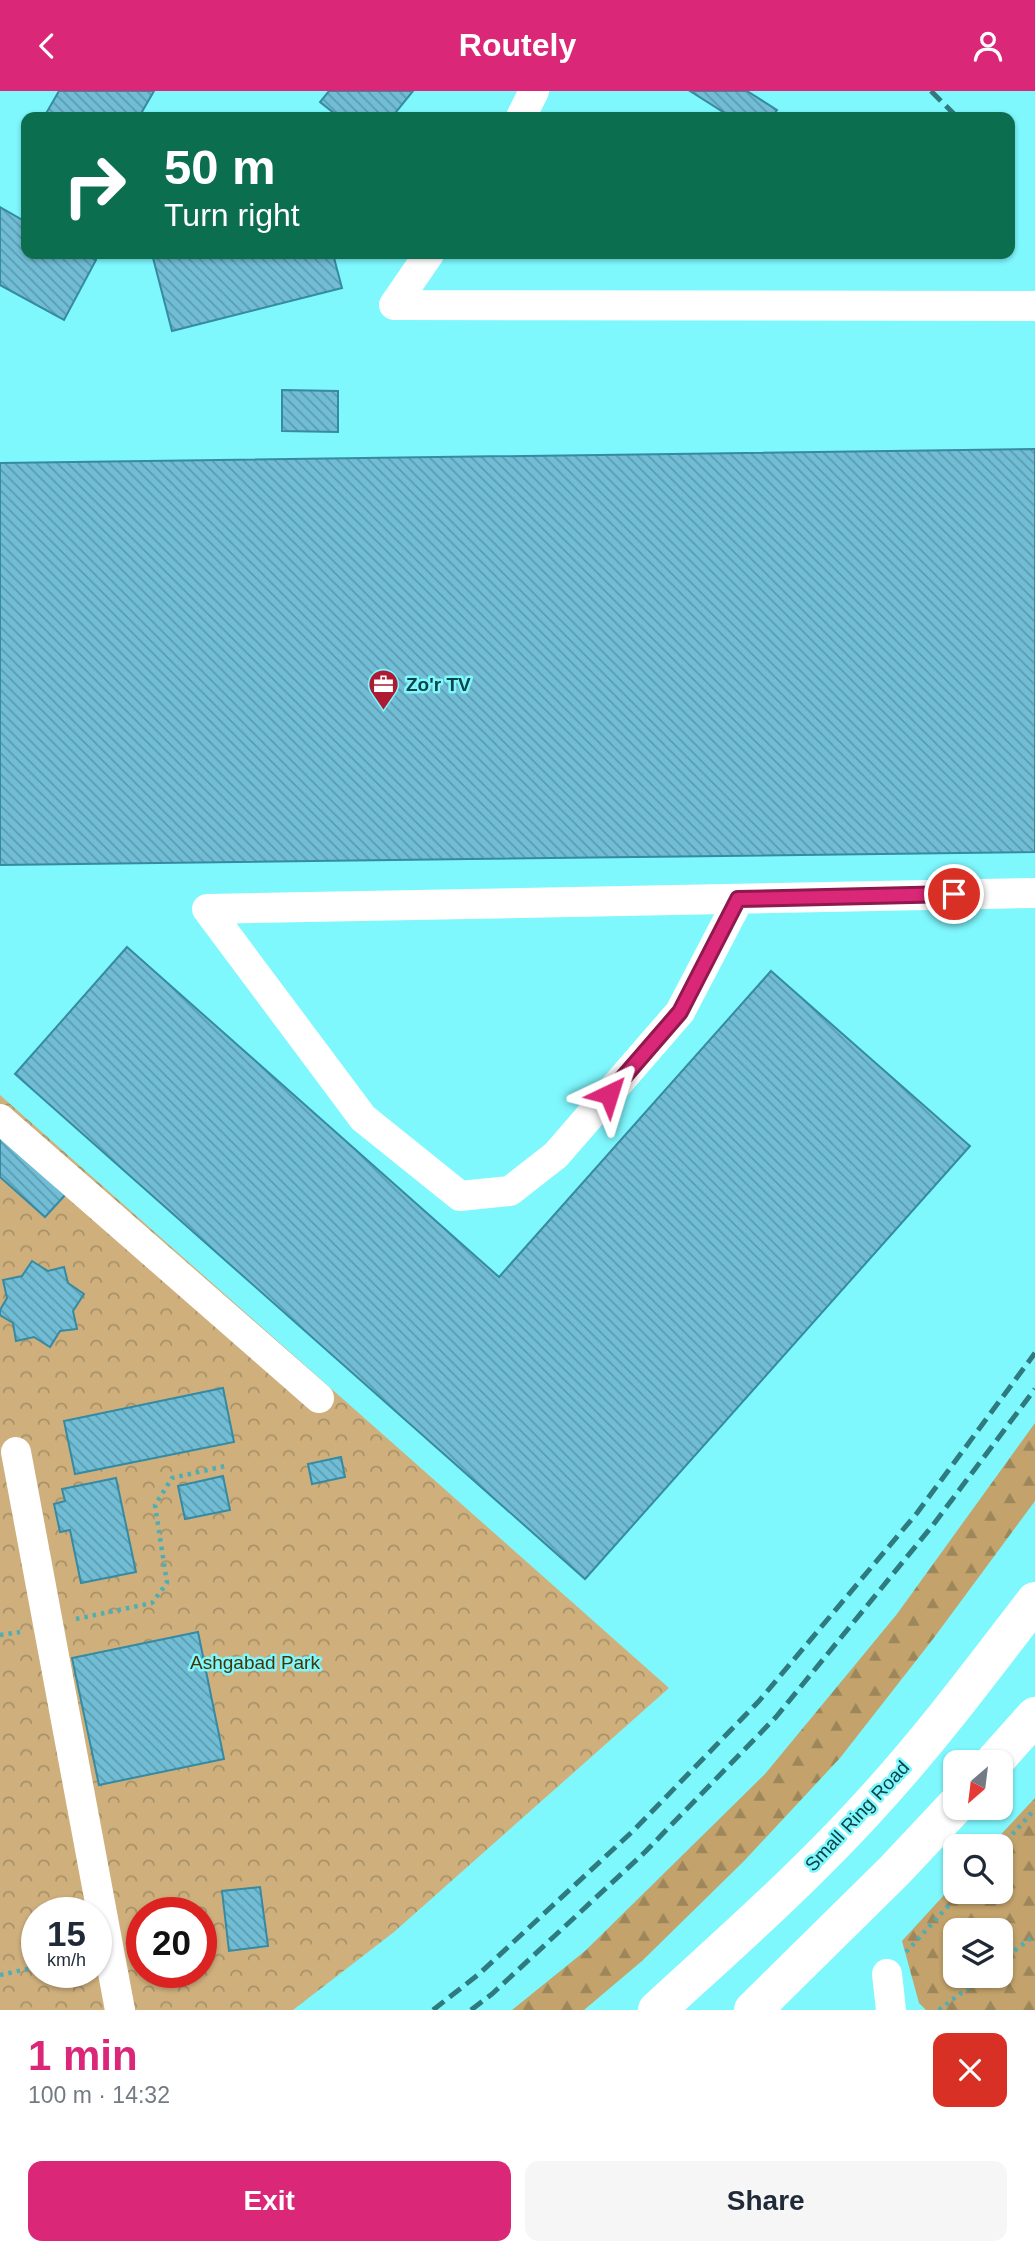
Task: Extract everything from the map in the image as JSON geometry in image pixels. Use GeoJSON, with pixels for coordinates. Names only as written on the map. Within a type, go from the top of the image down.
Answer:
{"type":"FeatureCollection","features":[{"type":"Feature","properties":{"kind":"highway","name":"Small Ring Road"},"geometry":{"type":"LineString","coordinates":[[657,2010],[739,1936],[871,1804],[924,1742],[1035,1601]]}},
{"type":"Feature","properties":{"kind":"highway"},"geometry":{"type":"LineString","coordinates":[[1005,1750],[1035,1716]]}},
{"type":"Feature","properties":{"kind":"highway"},"geometry":{"type":"LineString","coordinates":[[753,2010],[943,1819]]}},
{"type":"Feature","properties":{"kind":"lane"},"geometry":{"type":"LineString","coordinates":[[524,112],[534,91]]}},
{"type":"Feature","properties":{"kind":"lane"},"geometry":{"type":"LineString","coordinates":[[426,259],[394,305],[1035,306]]}},
{"type":"Feature","properties":{"kind":"lane"},"geometry":{"type":"LineString","coordinates":[[738,899],[680,1012],[556,1155],[510,1191],[460,1196],[363,1118],[207,909],[1035,893]]}},
{"type":"Feature","properties":{"kind":"lane"},"geometry":{"type":"LineString","coordinates":[[0,1119],[319,1398]]}},
{"type":"Feature","properties":{"kind":"lane"},"geometry":{"type":"LineString","coordinates":[[16,1452],[120,2010]]}},
{"type":"Feature","properties":{"kind":"lane"},"geometry":{"type":"LineString","coordinates":[[887,1974],[891,2010]]}},
{"type":"Feature","properties":{"kind":"path"},"geometry":{"type":"LineString","coordinates":[[0,1635],[152,1603],[167,1583],[155,1505],[172,1478],[225,1466]]}},
{"type":"Feature","properties":{"kind":"path"},"geometry":{"type":"LineString","coordinates":[[1013,1834],[1035,1809]]}},
{"type":"Feature","properties":{"kind":"path"},"geometry":{"type":"LineString","coordinates":[[887,1974],[950,1904]]}},
{"type":"Feature","properties":{"kind":"path"},"geometry":{"type":"LineString","coordinates":[[1013,1952],[1035,1935]]}},
{"type":"Feature","properties":{"kind":"path"},"geometry":{"type":"LineString","coordinates":[[0,1975],[21,1970]]}},
{"type":"Feature","properties":{"kind":"path"},"geometry":{"type":"LineString","coordinates":[[939,2010],[967,1988]]}},
{"type":"Feature","properties":{"kind":"green space","name":"Ashgabad Park"},"geometry":{"type":"Polygon","coordinates":[[[0,1095],[669,1688],[394,1932],[293,2010],[0,2010],[0,1095]]]}},
{"type":"Feature","properties":{"kind":"green space"},"geometry":{"type":"Polygon","coordinates":[[[1035,1423],[1035,1501],[933,1639],[840,1758],[744,1861],[642,1961],[584,2010],[512,2010],[585,1951],[765,1774],[897,1614],[1035,1423]]]}},
{"type":"Feature","properties":{"kind":"green space"},"geometry":{"type":"Polygon","coordinates":[[[1035,1798],[1035,2010],[926,2010],[919,2003],[902,1941],[943,1896],[943,1904],[1013,1904],[1013,1834],[1001,1834],[1035,1798]]]}},
{"type":"Feature","properties":{"kind":"building"},"geometry":{"type":"Polygon","coordinates":[[[59,91],[154,91],[142,112],[47,112],[59,91]]]}},
{"type":"Feature","properties":{"kind":"building"},"geometry":{"type":"Polygon","coordinates":[[[329,91],[413,91],[396,112],[333,112],[320,102],[329,91]]]}},
{"type":"Feature","properties":{"kind":"building"},"geometry":{"type":"Polygon","coordinates":[[[690,91],[747,91],[777,110],[776,112],[723,112],[690,91]]]}},
{"type":"Feature","properties":{"kind":"building"},"geometry":{"type":"Polygon","coordinates":[[[0,207],[21,219],[21,259],[96,260],[64,320],[0,285],[0,207]]]}},
{"type":"Feature","properties":{"kind":"building"},"geometry":{"type":"Polygon","coordinates":[[[153,259],[334,259],[342,288],[172,331],[153,259]]]}},
{"type":"Feature","properties":{"kind":"building"},"geometry":{"type":"Polygon","coordinates":[[[282,390],[338,391],[338,432],[282,431],[282,390]]]}},
{"type":"Feature","properties":{"kind":"building"},"geometry":{"type":"Polygon","coordinates":[[[1035,449],[1035,852],[0,865],[0,463],[1035,449]]]}},
{"type":"Feature","properties":{"kind":"building"},"geometry":{"type":"Polygon","coordinates":[[[127,947],[499,1277],[771,971],[970,1146],[585,1579],[15,1074],[127,947]]]}},
{"type":"Feature","properties":{"kind":"building"},"geometry":{"type":"Polygon","coordinates":[[[0,1135],[66,1194],[45,1217],[0,1177],[0,1135]]]}},
{"type":"Feature","properties":{"kind":"building"},"geometry":{"type":"Polygon","coordinates":[[[32,1261],[48,1271],[64,1267],[68,1283],[84,1294],[73,1311],[77,1329],[60,1331],[50,1347],[34,1337],[16,1341],[13,1323],[0,1315],[7,1298],[3,1280],[22,1276],[32,1261]]]}},
{"type":"Feature","properties":{"kind":"building"},"geometry":{"type":"Polygon","coordinates":[[[223,1388],[234,1442],[75,1474],[64,1421],[223,1388]]]}},
{"type":"Feature","properties":{"kind":"building"},"geometry":{"type":"Polygon","coordinates":[[[341,1457],[345,1477],[312,1484],[308,1464],[341,1457]]]}},
{"type":"Feature","properties":{"kind":"building"},"geometry":{"type":"Polygon","coordinates":[[[223,1476],[230,1510],[185,1519],[178,1486],[223,1476]]]}},
{"type":"Feature","properties":{"kind":"building"},"geometry":{"type":"Polygon","coordinates":[[[116,1478],[136,1572],[81,1583],[70,1530],[60,1532],[54,1504],[65,1501],[62,1489],[116,1478]]]}},
{"type":"Feature","properties":{"kind":"building"},"geometry":{"type":"Polygon","coordinates":[[[198,1632],[224,1759],[99,1785],[72,1658],[198,1632]]]}},
{"type":"Feature","properties":{"kind":"building"},"geometry":{"type":"Polygon","coordinates":[[[260,1887],[268,1946],[229,1951],[222,1891],[260,1887]]]}},
{"type":"Feature","properties":{"kind":"railway"},"geometry":{"type":"LineString","coordinates":[[931,91],[952,112]]}},
{"type":"Feature","properties":{"kind":"railway"},"geometry":{"type":"LineString","coordinates":[[433,2010],[479,1974],[634,1830],[759,1701],[917,1513],[1035,1353]]}},
{"type":"Feature","properties":{"kind":"railway"},"geometry":{"type":"LineString","coordinates":[[471,2010],[492,1994],[645,1852],[776,1717],[933,1525],[1035,1389]]}},
{"type":"Feature","properties":{"kind":"place","name":"Zo'r TV"},"geometry":{"type":"Point","coordinates":[383,711]}},
{"type":"Feature","properties":{"kind":"route"},"geometry":{"type":"LineString","coordinates":[[609,1094],[680,1012],[738,899],[954,894]]}}]}
